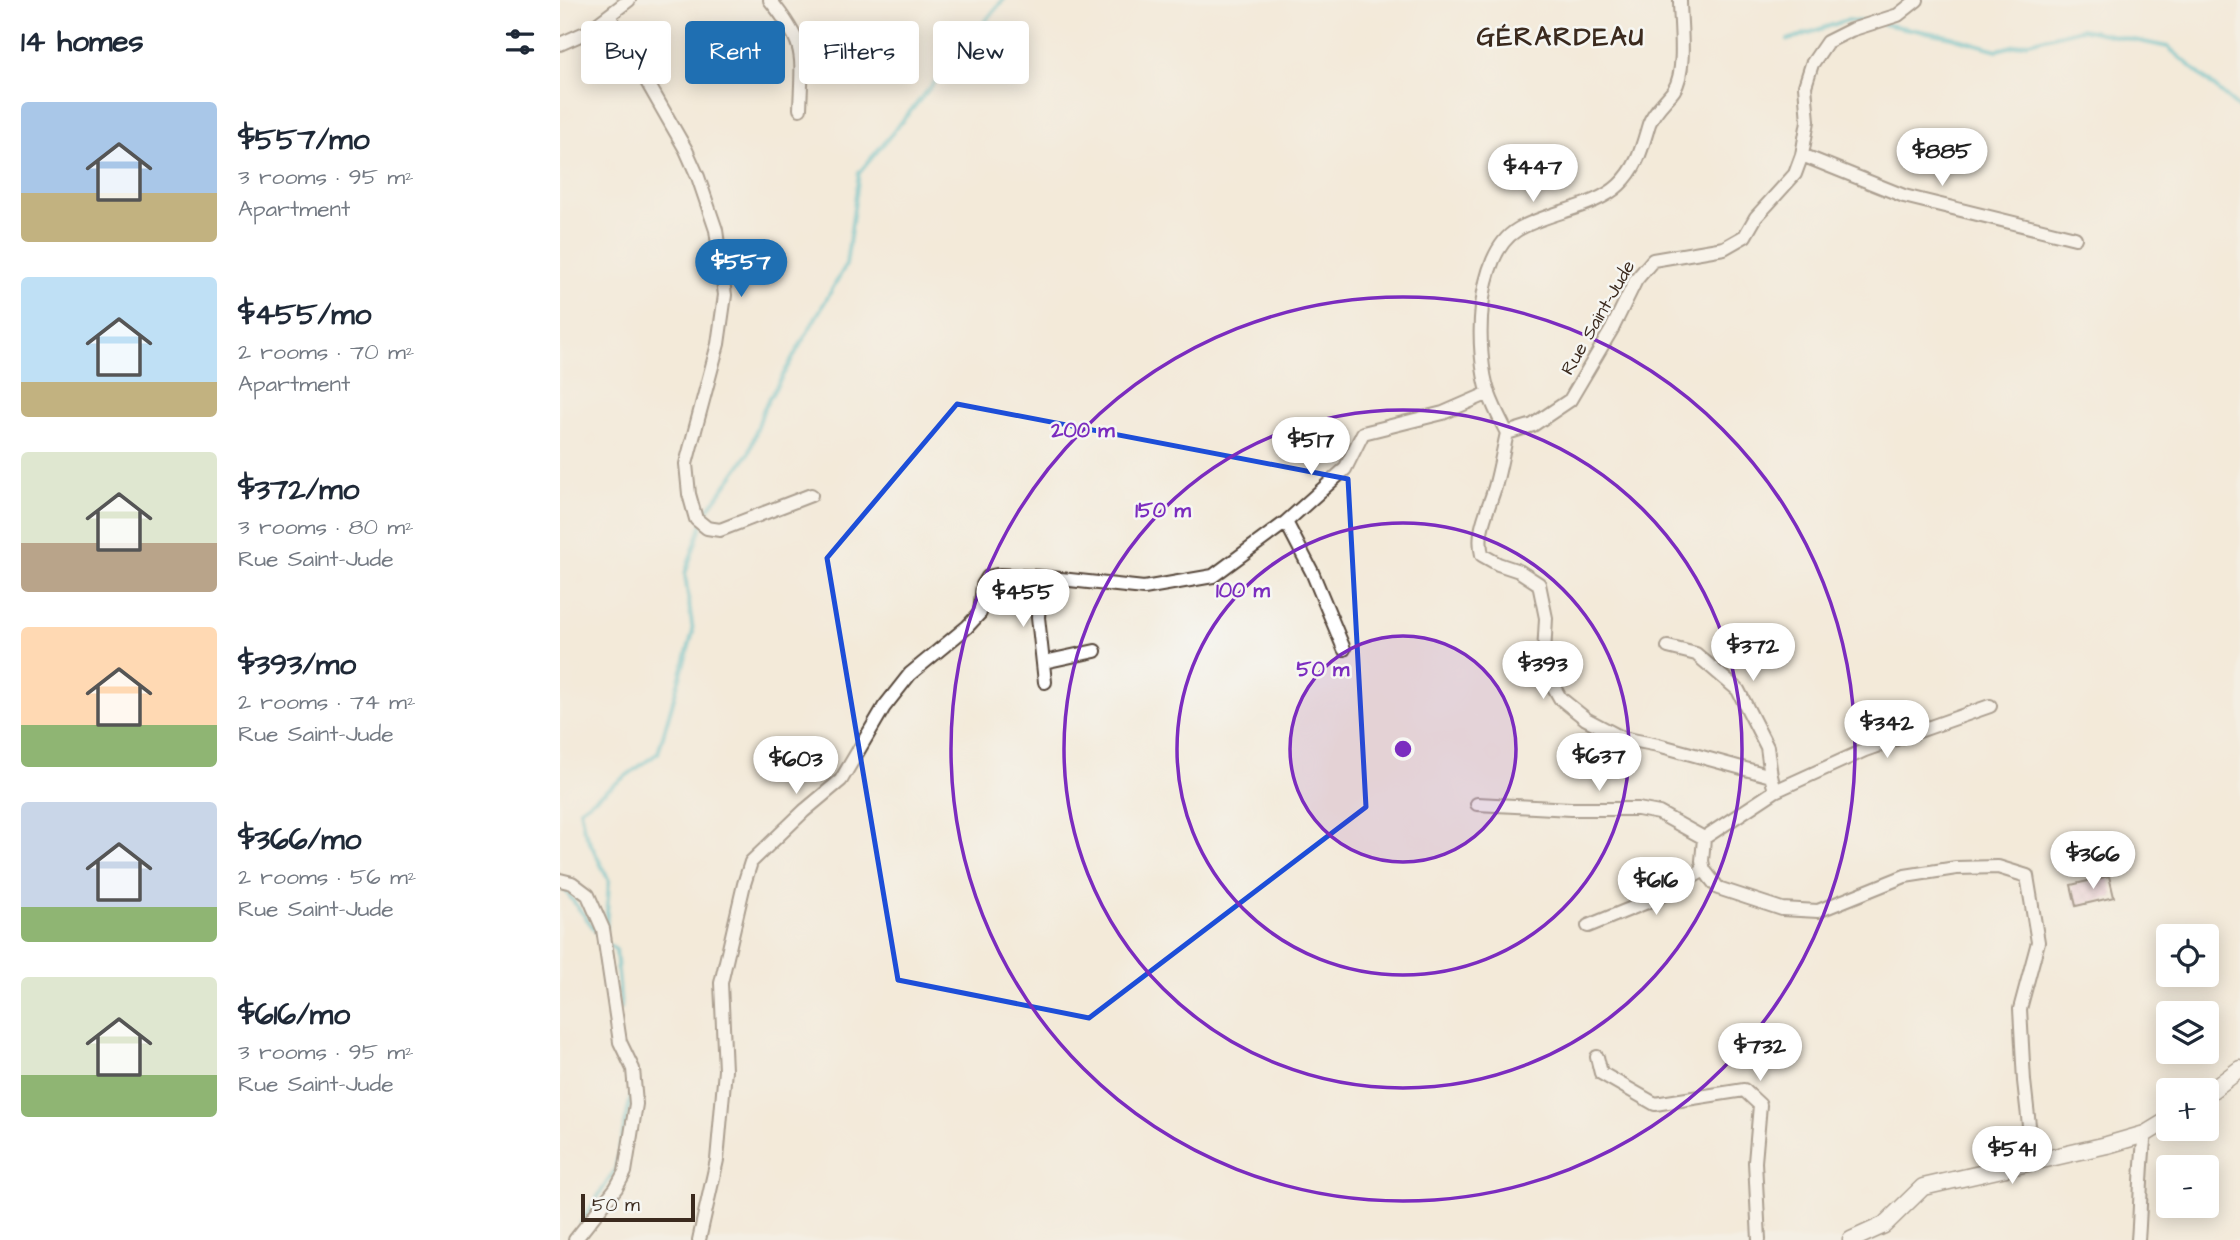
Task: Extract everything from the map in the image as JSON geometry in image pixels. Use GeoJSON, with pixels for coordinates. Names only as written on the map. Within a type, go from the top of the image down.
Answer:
{"type":"FeatureCollection","features":[{"type":"Feature","properties":{"kind":"street"},"geometry":{"type":"LineString","coordinates":[[560,44],[587,32],[629,0]]}},
{"type":"Feature","properties":{"kind":"street"},"geometry":{"type":"LineString","coordinates":[[770,0],[791,27],[800,47],[800,109]]}},
{"type":"Feature","properties":{"kind":"street"},"geometry":{"type":"LineString","coordinates":[[1680,0],[1681,65],[1676,88],[1650,121],[1635,167],[1618,187],[1588,202],[1515,230],[1497,250],[1482,311],[1480,339],[1489,393],[1507,433],[1495,489],[1481,527],[1479,542],[1482,555],[1519,571],[1539,584],[1546,618],[1546,673],[1560,698],[1586,719],[1622,738],[1771,776]]}},
{"type":"Feature","properties":{"kind":"street","name":"Rue Saint-Jude"},"geometry":{"type":"LineString","coordinates":[[1507,433],[1533,425],[1570,400],[1606,341],[1636,281],[1653,260],[1724,248],[1745,236],[1756,217],[1795,174],[1802,155],[1808,121],[1805,86],[1812,64],[1826,42],[1851,30],[1898,15],[1917,0]]}},
{"type":"Feature","properties":{"kind":"street"},"geometry":{"type":"LineString","coordinates":[[610,17],[685,150],[698,177],[716,230],[725,295],[718,344],[686,464],[689,494],[696,519],[707,528],[720,530],[811,495]]}},
{"type":"Feature","properties":{"kind":"street"},"geometry":{"type":"LineString","coordinates":[[1802,155],[1904,196],[2075,238]]}},
{"type":"Feature","properties":{"kind":"street"},"geometry":{"type":"LineString","coordinates":[[699,1240],[717,1160],[725,1070],[721,983],[751,862],[841,780],[884,707],[910,674],[980,613],[983,585],[988,577],[997,575],[1042,578],[1144,588],[1213,576],[1286,522],[1345,469],[1363,433],[1443,413],[1489,393]]}},
{"type":"Feature","properties":{"kind":"street"},"geometry":{"type":"LineString","coordinates":[[1286,522],[1312,572],[1344,649]]}},
{"type":"Feature","properties":{"kind":"street"},"geometry":{"type":"LineString","coordinates":[[1042,578],[1038,617],[1045,682]]}},
{"type":"Feature","properties":{"kind":"street"},"geometry":{"type":"LineString","coordinates":[[1668,647],[1696,654],[1738,691],[1767,747],[1775,791]]}},
{"type":"Feature","properties":{"kind":"street"},"geometry":{"type":"LineString","coordinates":[[1044,662],[1095,651]]}},
{"type":"Feature","properties":{"kind":"street"},"geometry":{"type":"LineString","coordinates":[[1704,838],[1775,791],[1865,750],[1990,706]]}},
{"type":"Feature","properties":{"kind":"street"},"geometry":{"type":"LineString","coordinates":[[1477,804],[1562,809],[1638,809],[1659,813],[1704,838]]}},
{"type":"Feature","properties":{"kind":"street"},"geometry":{"type":"LineString","coordinates":[[1704,838],[1704,870],[1718,888],[1782,909],[1818,911],[1905,876],[1956,868],[1998,867],[2027,876],[2038,942],[2020,1009],[2024,1082],[2034,1161]]}},
{"type":"Feature","properties":{"kind":"street"},"geometry":{"type":"LineString","coordinates":[[1588,926],[1657,898],[1704,870]]}},
{"type":"Feature","properties":{"kind":"street"},"geometry":{"type":"LineString","coordinates":[[560,880],[572,883],[588,895],[603,929],[620,1042],[633,1069],[636,1104],[625,1172],[575,1240]]}},
{"type":"Feature","properties":{"kind":"street"},"geometry":{"type":"LineString","coordinates":[[1597,1057],[1601,1073],[1655,1104],[1744,1090],[1760,1105],[1755,1162],[1759,1240]]}},
{"type":"Feature","properties":{"kind":"street"},"geometry":{"type":"LineString","coordinates":[[2219,1085],[2240,1069]]}},
{"type":"Feature","properties":{"kind":"street"},"geometry":{"type":"LineString","coordinates":[[1851,1240],[1884,1226],[1923,1187],[2107,1145],[2156,1127]]}},
{"type":"Feature","properties":{"kind":"street"},"geometry":{"type":"LineString","coordinates":[[2138,1240],[2140,1171],[2145,1133]]}},
{"type":"Feature","properties":{"kind":"highlighted area"},"geometry":{"type":"Polygon","coordinates":[[[957,404],[1348,479],[1366,807],[1089,1018],[898,980],[827,558],[957,404]]]}},
{"type":"Feature","properties":{"kind":"building"},"geometry":{"type":"Polygon","coordinates":[[[2109,876],[2114,897],[2076,906],[2071,885],[2109,876]]]}},
{"type":"Feature","properties":{"kind":"waterway"},"geometry":{"type":"LineString","coordinates":[[606,928],[609,881],[584,830],[580,809],[658,753],[693,632],[685,574],[705,514],[749,453],[764,408],[846,265],[859,173],[1003,0]]}},
{"type":"Feature","properties":{"kind":"waterway"},"geometry":{"type":"LineString","coordinates":[[1788,40],[1847,20],[1864,22]]}},
{"type":"Feature","properties":{"kind":"waterway"},"geometry":{"type":"LineString","coordinates":[[1883,24],[1948,36],[1997,50],[2081,29],[2168,47],[2240,109]]}},
{"type":"Feature","properties":{"kind":"waterway"},"geometry":{"type":"LineString","coordinates":[[560,888],[564,889],[599,935]]}},
{"type":"Feature","properties":{"kind":"waterway"},"geometry":{"type":"LineString","coordinates":[[607,944],[616,950],[621,1008]]}},
{"type":"Feature","properties":{"kind":"waterway"},"geometry":{"type":"LineString","coordinates":[[581,1223],[615,1170],[631,1096]]}},
{"type":"Feature","properties":{"kind":"district","name":"GÉRARDEAU"},"geometry":{"type":"Point","coordinates":[1561,36]}}]}
